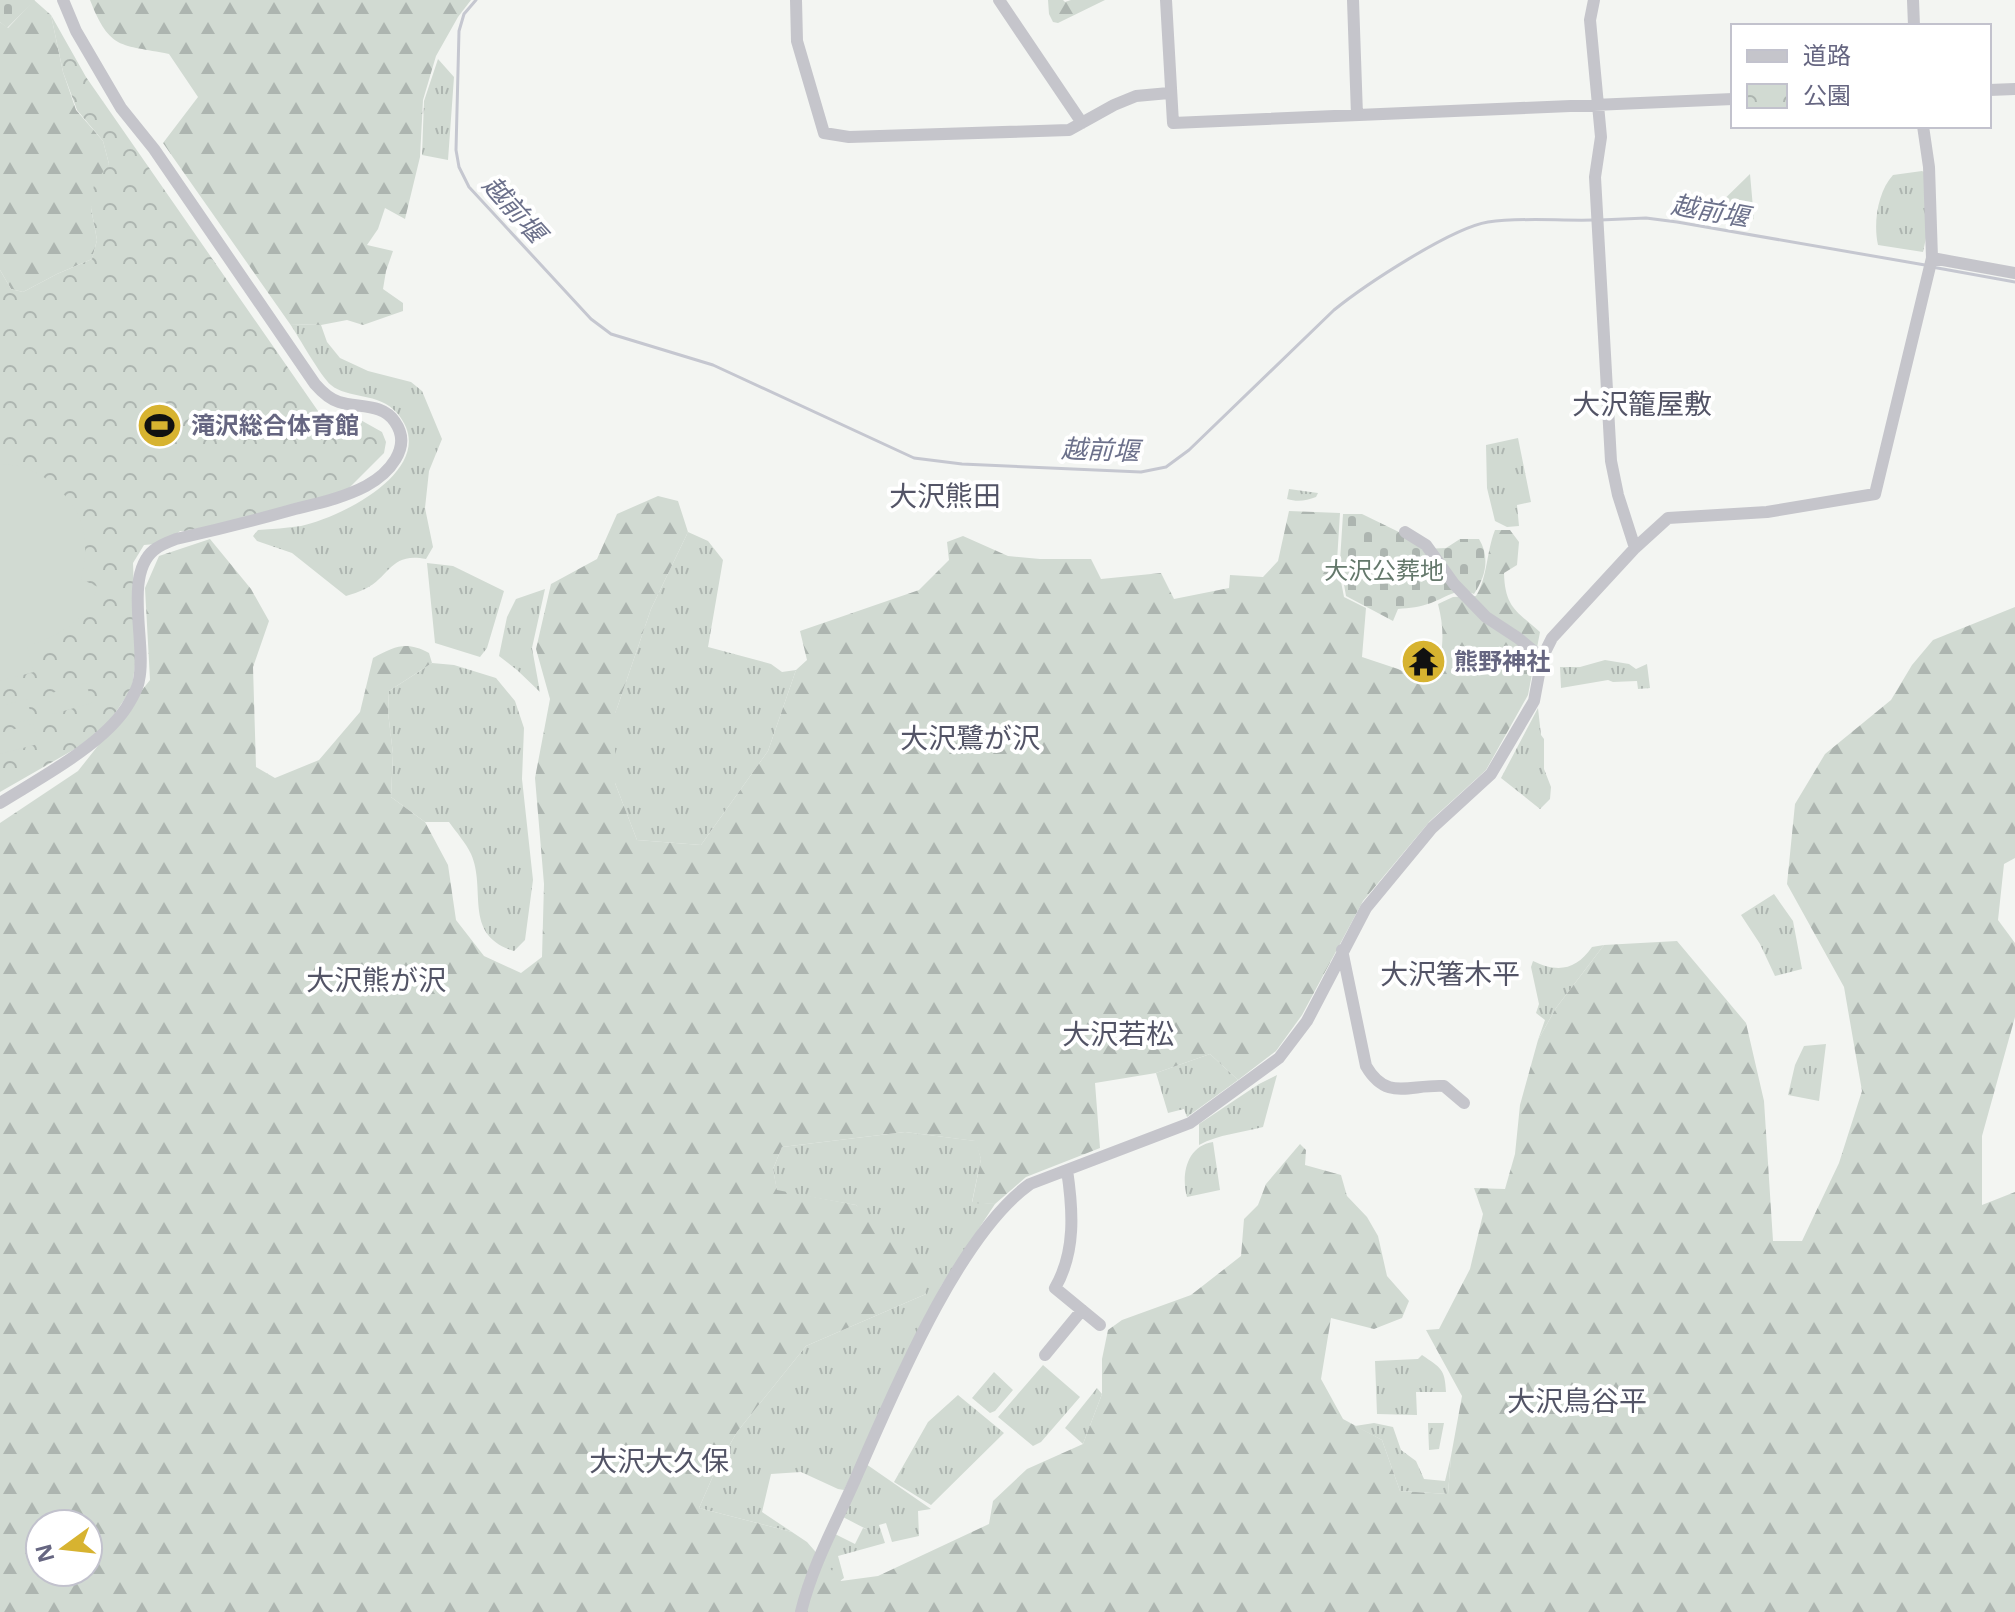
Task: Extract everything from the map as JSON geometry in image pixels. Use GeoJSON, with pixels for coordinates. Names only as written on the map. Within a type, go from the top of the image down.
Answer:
{"type":"FeatureCollection","features":[{"type":"Feature","properties":{"kind":"street"},"geometry":{"type":"LineString","coordinates":[[0,803],[64,763],[113,724],[126,708],[139,683],[138,593],[141,568],[152,551],[176,539],[339,498],[368,485],[391,467],[400,449],[398,425],[391,416],[366,405],[340,403],[326,396],[315,384],[154,149],[121,108],[76,31],[63,0]]}},
{"type":"Feature","properties":{"kind":"street"},"geometry":{"type":"LineString","coordinates":[[796,0],[797,41],[824,133],[849,137],[1069,130],[1136,96],[1169,93]]}},
{"type":"Feature","properties":{"kind":"street"},"geometry":{"type":"LineString","coordinates":[[999,0],[1082,123]]}},
{"type":"Feature","properties":{"kind":"street"},"geometry":{"type":"LineString","coordinates":[[1166,0],[1173,123],[1731,99]]}},
{"type":"Feature","properties":{"kind":"street"},"geometry":{"type":"LineString","coordinates":[[1353,0],[1357,115]]}},
{"type":"Feature","properties":{"kind":"street"},"geometry":{"type":"LineString","coordinates":[[1594,0],[1590,20],[1601,137],[1595,177],[1611,461],[1635,548]]}},
{"type":"Feature","properties":{"kind":"street"},"geometry":{"type":"LineString","coordinates":[[1913,0],[1914,24]]}},
{"type":"Feature","properties":{"kind":"street"},"geometry":{"type":"LineString","coordinates":[[1991,90],[2015,89]]}},
{"type":"Feature","properties":{"kind":"street"},"geometry":{"type":"LineString","coordinates":[[801,1612],[816,1564],[885,1411],[941,1299],[981,1236],[1011,1198],[1030,1184],[1190,1123],[1279,1058],[1307,1021],[1366,908],[1432,828],[1491,774],[1534,701],[1542,658],[1552,638],[1635,548],[1668,518],[1767,512],[1875,494],[1930,264],[1929,167],[1923,128]]}},
{"type":"Feature","properties":{"kind":"street"},"geometry":{"type":"LineString","coordinates":[[1930,264],[2015,273]]}},
{"type":"Feature","properties":{"kind":"street"},"geometry":{"type":"LineString","coordinates":[[1405,532],[1426,545],[1454,584],[1486,617],[1542,658]]}},
{"type":"Feature","properties":{"kind":"street"},"geometry":{"type":"LineString","coordinates":[[1342,950],[1366,1066],[1374,1080],[1389,1088],[1402,1090],[1444,1086],[1464,1103]]}},
{"type":"Feature","properties":{"kind":"street"},"geometry":{"type":"LineString","coordinates":[[1067,1170],[1072,1232],[1067,1265],[1055,1288],[1100,1325]]}},
{"type":"Feature","properties":{"kind":"street"},"geometry":{"type":"LineString","coordinates":[[1045,1355],[1082,1310]]}},
{"type":"Feature","properties":{"kind":"green space"},"geometry":{"type":"Polygon","coordinates":[[[0,0],[35,0],[7,28],[0,22],[0,0]]]}},
{"type":"Feature","properties":{"kind":"green space"},"geometry":{"type":"Polygon","coordinates":[[[34,0],[51,15],[63,72],[76,110],[103,141],[109,164],[91,208],[97,240],[92,259],[23,292],[11,289],[0,270],[0,22],[8,28],[34,0]]]}},
{"type":"Feature","properties":{"kind":"green space"},"geometry":{"type":"Polygon","coordinates":[[[90,0],[471,0],[436,56],[423,100],[420,157],[405,219],[385,208],[378,229],[367,245],[393,251],[383,289],[403,303],[403,311],[363,325],[347,320],[321,325],[290,324],[163,143],[198,97],[169,54],[128,46],[111,37],[90,0]]]}},
{"type":"Feature","properties":{"kind":"green space"},"geometry":{"type":"Polygon","coordinates":[[[1048,0],[1105,0],[1058,23],[1053,22],[1049,14],[1048,0]]]}},
{"type":"Feature","properties":{"kind":"green space"},"geometry":{"type":"Polygon","coordinates":[[[51,15],[86,77],[318,411],[357,418],[382,432],[386,442],[384,453],[339,498],[237,530],[180,531],[166,543],[144,545],[133,563],[136,657],[132,688],[101,734],[0,792],[0,270],[11,289],[23,292],[92,259],[97,240],[91,208],[94,184],[109,164],[103,141],[77,110],[63,72],[51,15]]]}},
{"type":"Feature","properties":{"kind":"green space"},"geometry":{"type":"Polygon","coordinates":[[[438,59],[454,77],[448,160],[422,155],[424,101],[438,59]]]}},
{"type":"Feature","properties":{"kind":"green space"},"geometry":{"type":"Polygon","coordinates":[[[1926,173],[1926,238],[1923,252],[1878,245],[1878,208],[1888,182],[1893,175],[1926,173]]]}},
{"type":"Feature","properties":{"kind":"green space"},"geometry":{"type":"Polygon","coordinates":[[[1750,174],[1754,219],[1707,216],[1750,174]]]}},
{"type":"Feature","properties":{"kind":"green space"},"geometry":{"type":"Polygon","coordinates":[[[290,324],[321,325],[327,342],[340,358],[368,371],[411,382],[422,391],[442,439],[429,471],[425,508],[433,547],[426,559],[398,562],[374,584],[346,596],[292,553],[257,541],[253,536],[258,530],[319,521],[362,500],[398,470],[407,452],[408,433],[390,406],[331,385],[290,324]]]}},
{"type":"Feature","properties":{"kind":"green space"},"geometry":{"type":"Polygon","coordinates":[[[1518,438],[1531,502],[1517,505],[1519,526],[1507,527],[1495,521],[1487,488],[1486,445],[1518,438]]]}},
{"type":"Feature","properties":{"kind":"green space"},"geometry":{"type":"Polygon","coordinates":[[[0,464],[14,465],[40,475],[72,504],[84,535],[81,579],[98,587],[86,609],[70,626],[27,646],[34,672],[0,681],[0,464]]]}},
{"type":"Feature","properties":{"kind":"green space"},"geometry":{"type":"Polygon","coordinates":[[[1289,489],[1318,493],[1316,497],[1294,501],[1287,499],[1289,489]]]}},
{"type":"Feature","properties":{"kind":"green space"},"geometry":{"type":"Polygon","coordinates":[[[658,496],[678,501],[688,532],[651,609],[615,714],[615,783],[637,840],[701,845],[768,751],[796,670],[807,660],[800,631],[919,590],[949,560],[947,542],[963,536],[1008,556],[1091,559],[1101,579],[1161,573],[1174,599],[1229,588],[1230,575],[1263,577],[1278,561],[1289,511],[1340,513],[1337,561],[1344,597],[1366,608],[1362,657],[1398,669],[1426,683],[1437,676],[1441,657],[1442,632],[1438,604],[1453,597],[1476,596],[1495,530],[1510,530],[1519,542],[1517,565],[1504,573],[1507,594],[1513,607],[1540,632],[1528,695],[1486,770],[1430,821],[1363,901],[1302,1015],[1276,1051],[1238,1080],[1210,1054],[1156,1073],[1095,1083],[1100,1148],[1026,1177],[995,1204],[972,1203],[981,1159],[975,1141],[905,1132],[782,1147],[773,1169],[777,1190],[856,1205],[911,1253],[926,1294],[806,1346],[737,1432],[699,1508],[792,1532],[807,1542],[841,1581],[878,1576],[989,1524],[993,1501],[1027,1469],[1083,1444],[1102,1394],[1102,1359],[1108,1330],[1122,1320],[1191,1295],[1241,1256],[1244,1219],[1258,1205],[1266,1184],[1300,1144],[1306,1150],[1305,1165],[1341,1175],[1347,1196],[1367,1217],[1378,1236],[1387,1276],[1409,1301],[1402,1318],[1374,1329],[1331,1318],[1321,1379],[1343,1419],[1382,1440],[1400,1491],[1448,1494],[1451,1456],[1462,1396],[1426,1330],[1439,1329],[1470,1269],[1483,1214],[1474,1188],[1505,1189],[1515,1154],[1520,1105],[1538,1040],[1556,1008],[1604,945],[1677,941],[1746,1023],[1764,1101],[1773,1241],[1802,1241],[1839,1163],[1862,1091],[1844,987],[1787,884],[1795,804],[1825,754],[1891,700],[1912,665],[1933,640],[2015,607],[2015,858],[2004,864],[1998,920],[2015,943],[2015,1017],[1982,1136],[1982,1205],[2015,1192],[2015,1612],[0,1612],[0,823],[78,771],[150,680],[145,588],[159,556],[210,539],[251,589],[269,621],[253,667],[256,767],[275,778],[319,760],[360,712],[373,658],[401,646],[429,653],[432,663],[389,691],[393,754],[391,797],[425,822],[448,865],[456,920],[484,956],[521,973],[542,957],[544,884],[535,778],[550,699],[536,649],[551,584],[597,559],[617,514],[658,496]]]}},
{"type":"Feature","properties":{"kind":"green space","name":"大沢公葬地"},"geometry":{"type":"Polygon","coordinates":[[[1343,514],[1362,514],[1403,534],[1424,549],[1446,548],[1460,539],[1479,539],[1485,553],[1484,573],[1474,594],[1457,592],[1427,604],[1398,609],[1393,621],[1346,596],[1340,561],[1343,514]]]}},
{"type":"Feature","properties":{"kind":"green space"},"geometry":{"type":"Polygon","coordinates":[[[688,532],[708,541],[723,560],[708,647],[771,664],[782,672],[796,670],[768,751],[701,845],[637,840],[615,783],[615,714],[651,609],[688,532]]]}},
{"type":"Feature","properties":{"kind":"green space"},"geometry":{"type":"Polygon","coordinates":[[[427,563],[453,566],[504,591],[487,648],[480,657],[435,643],[427,563]]]}},
{"type":"Feature","properties":{"kind":"green space"},"geometry":{"type":"Polygon","coordinates":[[[545,589],[532,648],[540,692],[499,656],[507,617],[516,599],[545,589]]]}},
{"type":"Feature","properties":{"kind":"green space"},"geometry":{"type":"Polygon","coordinates":[[[1605,660],[1629,664],[1636,669],[1647,664],[1650,688],[1638,689],[1637,681],[1608,680],[1561,688],[1560,667],[1580,667],[1605,660]]]}},
{"type":"Feature","properties":{"kind":"green space"},"geometry":{"type":"Polygon","coordinates":[[[432,663],[454,665],[496,678],[515,701],[524,728],[522,779],[533,880],[525,940],[514,951],[498,944],[482,923],[471,854],[449,822],[425,822],[391,797],[393,754],[389,691],[432,663]]]}},
{"type":"Feature","properties":{"kind":"green space"},"geometry":{"type":"Polygon","coordinates":[[[86,683],[92,703],[53,714],[48,694],[86,683]]]}},
{"type":"Feature","properties":{"kind":"green space"},"geometry":{"type":"Polygon","coordinates":[[[27,699],[32,719],[0,727],[0,706],[27,699]]]}},
{"type":"Feature","properties":{"kind":"green space"},"geometry":{"type":"Polygon","coordinates":[[[1538,708],[1544,739],[1544,769],[1551,787],[1550,799],[1540,809],[1501,778],[1538,708]]]}},
{"type":"Feature","properties":{"kind":"green space"},"geometry":{"type":"Polygon","coordinates":[[[33,724],[38,744],[0,754],[0,733],[33,724]]]}},
{"type":"Feature","properties":{"kind":"green space"},"geometry":{"type":"Polygon","coordinates":[[[1774,894],[1793,921],[1802,969],[1775,976],[1760,944],[1741,915],[1774,894]]]}},
{"type":"Feature","properties":{"kind":"green space"},"geometry":{"type":"Polygon","coordinates":[[[1604,945],[1556,1008],[1538,1040],[1545,1020],[1536,1013],[1539,1004],[1531,967],[1533,961],[1551,967],[1566,967],[1580,961],[1592,947],[1604,945]]]}},
{"type":"Feature","properties":{"kind":"green space"},"geometry":{"type":"Polygon","coordinates":[[[1826,1044],[1819,1101],[1788,1095],[1795,1065],[1804,1046],[1826,1044]]]}},
{"type":"Feature","properties":{"kind":"green space"},"geometry":{"type":"Polygon","coordinates":[[[1210,1054],[1238,1080],[1187,1117],[1184,1109],[1168,1113],[1156,1073],[1210,1054]]]}},
{"type":"Feature","properties":{"kind":"green space"},"geometry":{"type":"Polygon","coordinates":[[[1277,1075],[1263,1127],[1222,1136],[1199,1145],[1199,1124],[1277,1075]]]}},
{"type":"Feature","properties":{"kind":"green space"},"geometry":{"type":"Polygon","coordinates":[[[905,1132],[976,1141],[981,1159],[972,1202],[995,1204],[941,1286],[844,1490],[801,1472],[771,1474],[762,1512],[792,1532],[699,1508],[737,1432],[806,1346],[926,1294],[856,1205],[777,1191],[773,1169],[782,1147],[905,1132]]]}},
{"type":"Feature","properties":{"kind":"green space"},"geometry":{"type":"Polygon","coordinates":[[[1213,1142],[1220,1190],[1187,1197],[1185,1171],[1191,1156],[1197,1149],[1213,1142]]]}},
{"type":"Feature","properties":{"kind":"green space"},"geometry":{"type":"Polygon","coordinates":[[[1422,1355],[1441,1370],[1446,1392],[1416,1392],[1417,1415],[1377,1414],[1375,1361],[1418,1359],[1422,1355]]]}},
{"type":"Feature","properties":{"kind":"green space"},"geometry":{"type":"Polygon","coordinates":[[[1043,1365],[1080,1397],[1041,1442],[1033,1446],[998,1417],[1043,1365]]]}},
{"type":"Feature","properties":{"kind":"green space"},"geometry":{"type":"Polygon","coordinates":[[[994,1372],[1013,1390],[990,1413],[972,1398],[994,1372]]]}},
{"type":"Feature","properties":{"kind":"green space"},"geometry":{"type":"Polygon","coordinates":[[[1097,1388],[1102,1394],[1083,1444],[1065,1428],[1097,1388]]]}},
{"type":"Feature","properties":{"kind":"green space"},"geometry":{"type":"Polygon","coordinates":[[[958,1395],[1004,1433],[931,1505],[894,1482],[928,1422],[958,1395]]]}},
{"type":"Feature","properties":{"kind":"green space"},"geometry":{"type":"Polygon","coordinates":[[[1374,1423],[1393,1427],[1401,1450],[1416,1461],[1424,1479],[1445,1481],[1451,1456],[1448,1494],[1400,1491],[1382,1440],[1355,1426],[1374,1423]]]}},
{"type":"Feature","properties":{"kind":"green space"},"geometry":{"type":"Polygon","coordinates":[[[1428,1423],[1444,1423],[1439,1449],[1429,1450],[1428,1423]]]}},
{"type":"Feature","properties":{"kind":"green space"},"geometry":{"type":"Polygon","coordinates":[[[866,1464],[931,1509],[918,1511],[919,1536],[892,1542],[886,1523],[879,1525],[885,1543],[838,1556],[844,1578],[840,1581],[821,1559],[833,1533],[855,1544],[863,1528],[868,1530],[843,1517],[866,1464]]]}},
{"type":"Feature","properties":{"kind":"waterway","name":"越前堰"},"geometry":{"type":"LineString","coordinates":[[476,0],[464,14],[459,31],[456,150],[459,167],[469,187],[591,319],[611,334],[713,365],[914,458],[962,464],[1141,472],[1166,467],[1189,450],[1334,310],[1431,246],[1472,226],[1488,222],[1593,220]]}},
{"type":"Feature","properties":{"kind":"waterway","name":"越前堰"},"geometry":{"type":"LineString","coordinates":[[1600,220],[1646,218],[1677,222],[1925,265]]}},
{"type":"Feature","properties":{"kind":"waterway","name":"越前堰"},"geometry":{"type":"LineString","coordinates":[[1932,267],[2015,282]]}},
{"type":"Feature","properties":{"kind":"place","name":"滝沢総合体育館"},"geometry":{"type":"Point","coordinates":[160,426]}},
{"type":"Feature","properties":{"kind":"place","name":"熊野神社"},"geometry":{"type":"Point","coordinates":[1423,662]}},
{"type":"Feature","properties":{"kind":"district","name":"大沢籠屋敷"},"geometry":{"type":"Point","coordinates":[1642,404]}},
{"type":"Feature","properties":{"kind":"district","name":"大沢熊田"},"geometry":{"type":"Point","coordinates":[945,496]}},
{"type":"Feature","properties":{"kind":"district","name":"大沢鷺が沢"},"geometry":{"type":"Point","coordinates":[970,738]}},
{"type":"Feature","properties":{"kind":"district","name":"大沢箸木平"},"geometry":{"type":"Point","coordinates":[1450,974]}},
{"type":"Feature","properties":{"kind":"district","name":"大沢熊が沢"},"geometry":{"type":"Point","coordinates":[376,980]}},
{"type":"Feature","properties":{"kind":"district","name":"大沢若松"},"geometry":{"type":"Point","coordinates":[1118,1034]}},
{"type":"Feature","properties":{"kind":"district","name":"大沢鳥谷平"},"geometry":{"type":"Point","coordinates":[1577,1401]}},
{"type":"Feature","properties":{"kind":"district","name":"大沢大久保"},"geometry":{"type":"Point","coordinates":[659,1461]}}]}
